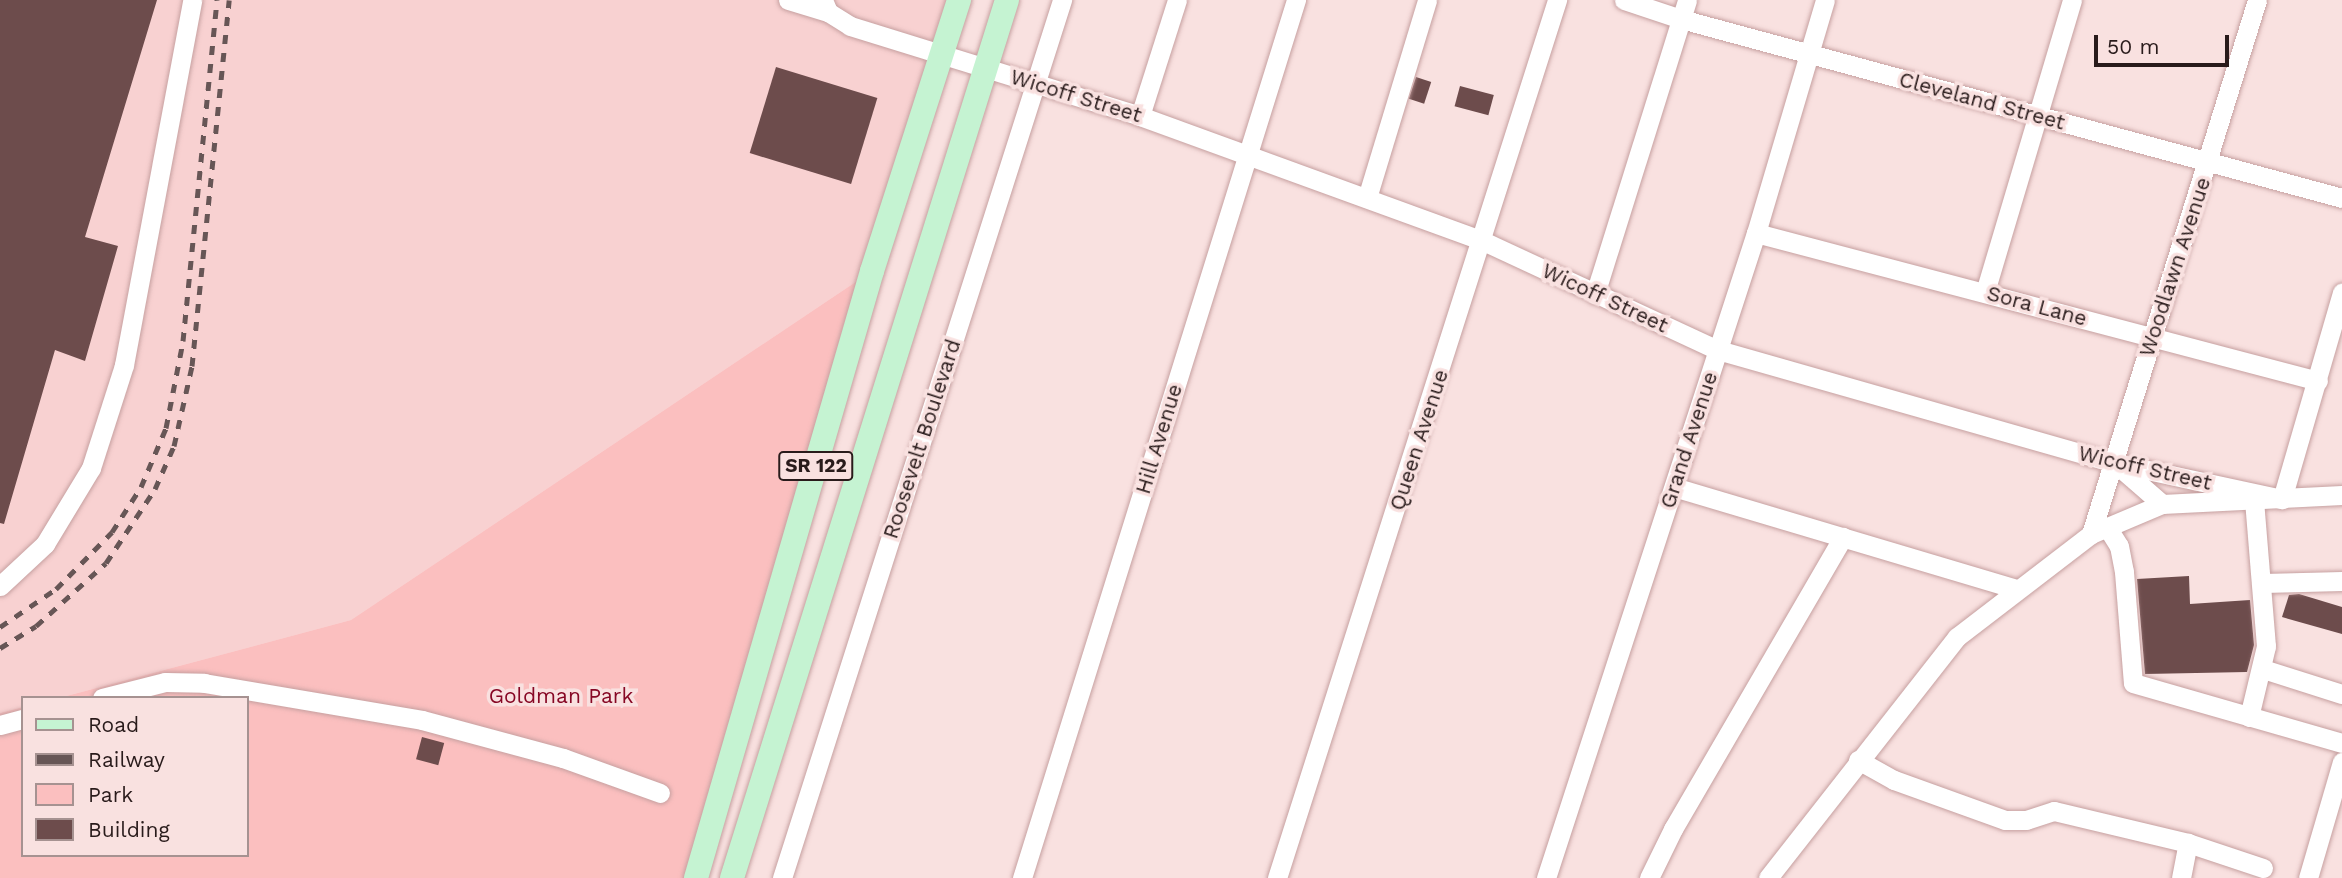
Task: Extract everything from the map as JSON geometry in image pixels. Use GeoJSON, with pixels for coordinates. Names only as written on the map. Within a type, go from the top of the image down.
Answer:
{"type":"FeatureCollection","features":[{"type":"Feature","properties":{"kind":"main road","name":"SR 122"},"geometry":{"type":"LineString","coordinates":[[696,878],[872,271],[959,0]]}},
{"type":"Feature","properties":{"kind":"main road","name":"SR 122"},"geometry":{"type":"LineString","coordinates":[[732,878],[1007,0]]}},
{"type":"Feature","properties":{"kind":"street"},"geometry":{"type":"LineString","coordinates":[[0,586],[45,544],[95,455],[124,365],[191,0]]}},
{"type":"Feature","properties":{"kind":"street","name":"Wicoff Street"},"geometry":{"type":"LineString","coordinates":[[788,0],[825,6],[850,26],[1140,116],[1483,241],[1718,350],[2115,463],[2282,499]]}},
{"type":"Feature","properties":{"kind":"street","name":"Roosevelt Boulevard"},"geometry":{"type":"LineString","coordinates":[[782,878],[1062,0]]}},
{"type":"Feature","properties":{"kind":"street"},"geometry":{"type":"LineString","coordinates":[[1140,116],[1177,0]]}},
{"type":"Feature","properties":{"kind":"street","name":"Hill Avenue"},"geometry":{"type":"LineString","coordinates":[[1022,878],[1296,0]]}},
{"type":"Feature","properties":{"kind":"street"},"geometry":{"type":"LineString","coordinates":[[1367,198],[1427,0]]}},
{"type":"Feature","properties":{"kind":"street","name":"Queen Avenue"},"geometry":{"type":"LineString","coordinates":[[1278,878],[1483,241],[1557,0]]}},
{"type":"Feature","properties":{"kind":"street","name":"Cleveland Street"},"geometry":{"type":"LineString","coordinates":[[1624,0],[1681,19],[2342,198]]}},
{"type":"Feature","properties":{"kind":"street"},"geometry":{"type":"LineString","coordinates":[[1595,294],[1687,0]]}},
{"type":"Feature","properties":{"kind":"street","name":"Grand Avenue"},"geometry":{"type":"LineString","coordinates":[[1547,878],[1756,233],[1825,0]]}},
{"type":"Feature","properties":{"kind":"street"},"geometry":{"type":"LineString","coordinates":[[1985,292],[2072,0]]}},
{"type":"Feature","properties":{"kind":"street","name":"Woodlawn Avenue"},"geometry":{"type":"LineString","coordinates":[[2099,530],[2151,337],[2257,0]]}},
{"type":"Feature","properties":{"kind":"street","name":"Sora Lane"},"geometry":{"type":"LineString","coordinates":[[1756,233],[2318,381]]}},
{"type":"Feature","properties":{"kind":"street"},"geometry":{"type":"LineString","coordinates":[[2282,499],[2341,301]]}},
{"type":"Feature","properties":{"kind":"street"},"geometry":{"type":"LineString","coordinates":[[2115,463],[2162,504]]}},
{"type":"Feature","properties":{"kind":"street"},"geometry":{"type":"LineString","coordinates":[[1674,487],[2016,589]]}},
{"type":"Feature","properties":{"kind":"street"},"geometry":{"type":"LineString","coordinates":[[1768,878],[1957,637],[2016,589],[2099,530],[2162,504],[2342,495]]}},
{"type":"Feature","properties":{"kind":"street"},"geometry":{"type":"LineString","coordinates":[[2249,717],[2263,668],[2263,583],[2254,499]]}},
{"type":"Feature","properties":{"kind":"street"},"geometry":{"type":"LineString","coordinates":[[2099,530],[2119,546],[2124,572],[2133,683],[2342,743]]}},
{"type":"Feature","properties":{"kind":"street"},"geometry":{"type":"LineString","coordinates":[[1650,878],[1673,830],[1843,537]]}},
{"type":"Feature","properties":{"kind":"street"},"geometry":{"type":"LineString","coordinates":[[2263,583],[2342,581]]}},
{"type":"Feature","properties":{"kind":"street"},"geometry":{"type":"LineString","coordinates":[[2263,668],[2342,694]]}},
{"type":"Feature","properties":{"kind":"street"},"geometry":{"type":"LineString","coordinates":[[110,696],[165,682],[204,683],[422,720],[564,758],[660,793]]}},
{"type":"Feature","properties":{"kind":"street"},"geometry":{"type":"LineString","coordinates":[[0,725],[21,720]]}},
{"type":"Feature","properties":{"kind":"street"},"geometry":{"type":"LineString","coordinates":[[1858,760],[1894,780],[2006,820],[2026,820],[2054,811],[2188,843],[2263,868]]}},
{"type":"Feature","properties":{"kind":"street"},"geometry":{"type":"LineString","coordinates":[[2308,878],[2342,762]]}},
{"type":"Feature","properties":{"kind":"street"},"geometry":{"type":"LineString","coordinates":[[2181,878],[2188,843]]}},
{"type":"Feature","properties":{"kind":"shaded area"},"geometry":{"type":"Polygon","coordinates":[[[0,0],[959,0],[872,271],[351,620],[66,696],[21,696],[21,708],[0,713],[0,0]]]}},
{"type":"Feature","properties":{"kind":"green space","name":"Goldman Park"},"geometry":{"type":"Polygon","coordinates":[[[872,271],[696,878],[0,878],[0,713],[21,708],[21,857],[248,857],[248,696],[66,696],[351,620],[872,271]]]}},
{"type":"Feature","properties":{"kind":"building"},"geometry":{"type":"Polygon","coordinates":[[[0,0],[157,0],[85,237],[118,246],[85,361],[55,350],[4,524],[0,523],[0,0]]]}},
{"type":"Feature","properties":{"kind":"building"},"geometry":{"type":"Polygon","coordinates":[[[776,67],[877,98],[851,184],[750,153],[776,67]]]}},
{"type":"Feature","properties":{"kind":"building"},"geometry":{"type":"Polygon","coordinates":[[[1416,77],[1431,82],[1424,104],[1409,99],[1416,77]]]}},
{"type":"Feature","properties":{"kind":"building"},"geometry":{"type":"Polygon","coordinates":[[[1460,86],[1494,95],[1488,115],[1455,106],[1460,86]]]}},
{"type":"Feature","properties":{"kind":"building"},"geometry":{"type":"Polygon","coordinates":[[[2189,576],[2190,604],[2250,600],[2254,645],[2247,672],[2145,674],[2137,579],[2189,576]]]}},
{"type":"Feature","properties":{"kind":"building"},"geometry":{"type":"Polygon","coordinates":[[[2299,594],[2342,607],[2342,634],[2282,617],[2289,595],[2299,594]]]}},
{"type":"Feature","properties":{"kind":"building"},"geometry":{"type":"Polygon","coordinates":[[[422,737],[444,743],[438,765],[416,759],[422,737]]]}},
{"type":"Feature","properties":{"kind":"railway"},"geometry":{"type":"LineString","coordinates":[[0,627],[56,589],[112,532],[141,487],[166,428],[183,341],[217,0]]}},
{"type":"Feature","properties":{"kind":"railway"},"geometry":{"type":"LineString","coordinates":[[0,648],[36,626],[106,563],[155,489],[174,446],[192,366],[229,0]]}}]}
